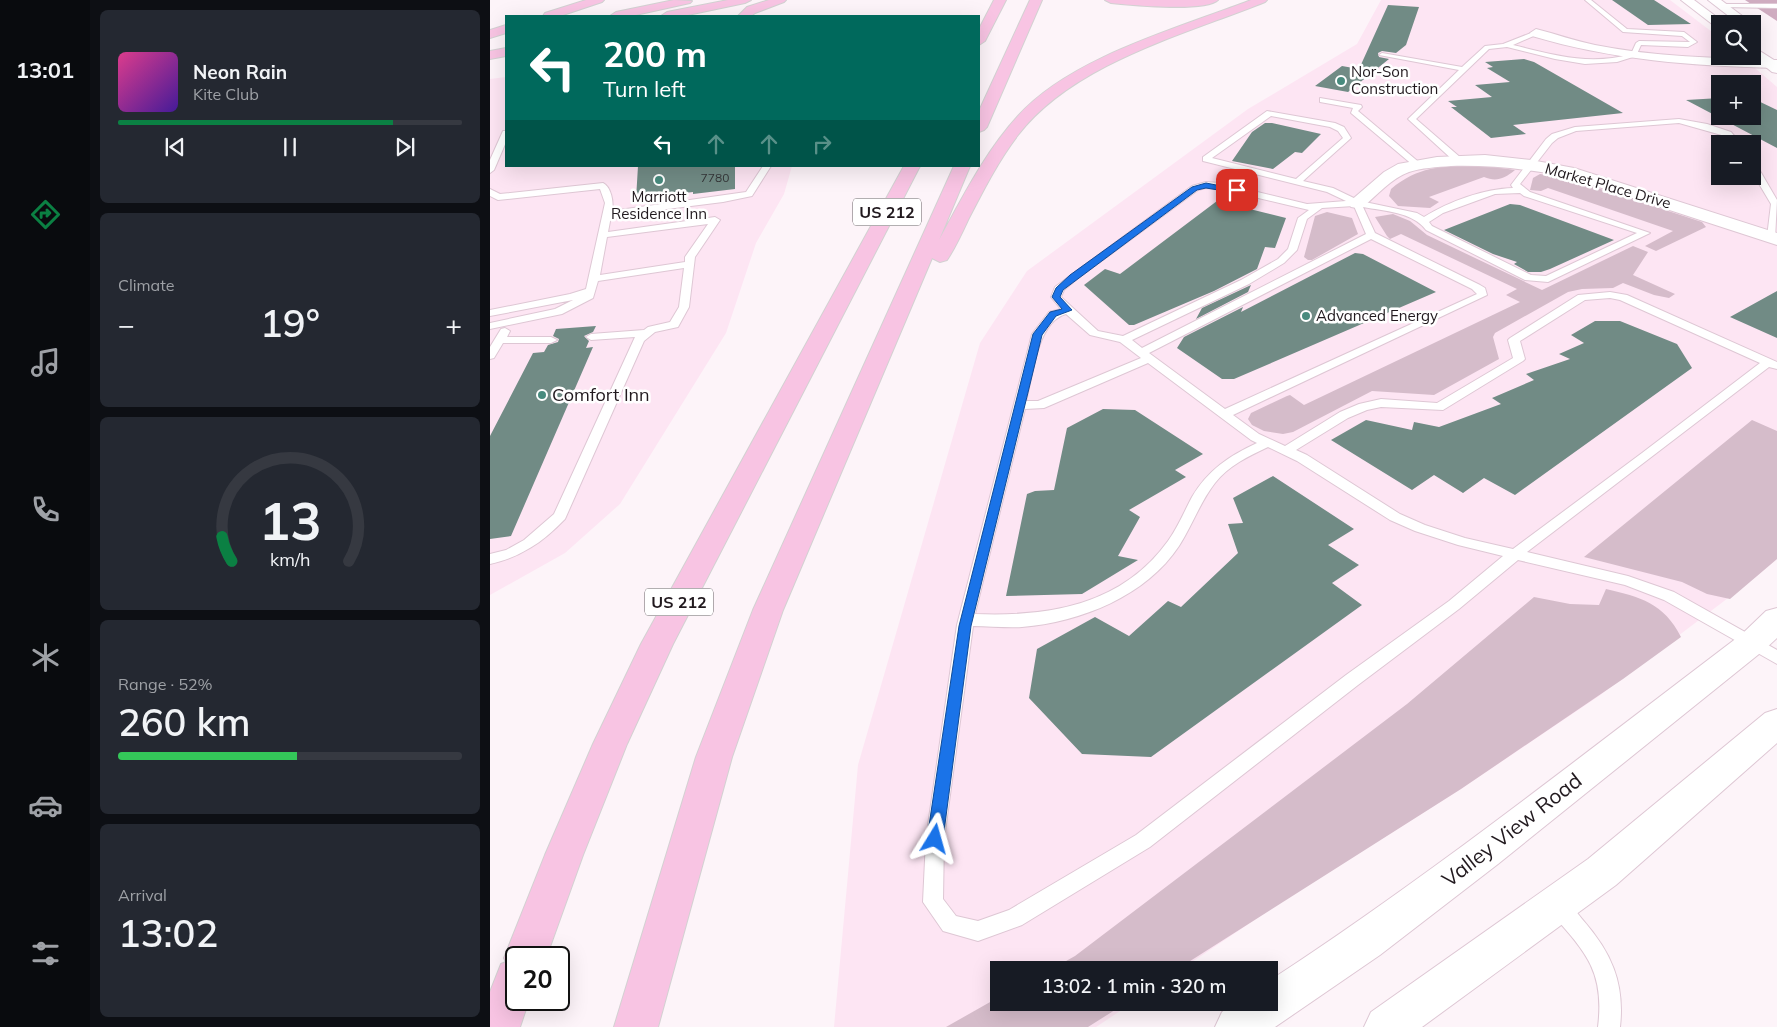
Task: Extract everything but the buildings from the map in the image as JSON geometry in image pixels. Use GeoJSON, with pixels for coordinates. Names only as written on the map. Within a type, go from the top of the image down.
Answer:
{"type":"FeatureCollection","features":[{"type":"Feature","properties":{"kind":"highway"},"geometry":{"type":"LineString","coordinates":[[561,12],[588,0]]}},
{"type":"Feature","properties":{"kind":"highway"},"geometry":{"type":"LineString","coordinates":[[552,15],[598,0]]}},
{"type":"Feature","properties":{"kind":"highway"},"geometry":{"type":"LineString","coordinates":[[621,15],[693,0]]}},
{"type":"Feature","properties":{"kind":"highway"},"geometry":{"type":"LineString","coordinates":[[678,15],[747,9],[780,0]]}},
{"type":"Feature","properties":{"kind":"highway"},"geometry":{"type":"LineString","coordinates":[[980,15],[992,0]]}},
{"type":"Feature","properties":{"kind":"highway"},"geometry":{"type":"LineString","coordinates":[[980,39],[1000,0]]}},
{"type":"Feature","properties":{"kind":"highway"},"geometry":{"type":"LineString","coordinates":[[980,125],[1036,0]]}},
{"type":"Feature","properties":{"kind":"highway"},"geometry":{"type":"LineString","coordinates":[[1111,0],[1173,4],[1212,0]]}},
{"type":"Feature","properties":{"kind":"highway"},"geometry":{"type":"LineString","coordinates":[[864,390],[922,290],[996,155],[1026,116],[1053,93],[1107,62],[1261,0]]}},
{"type":"Feature","properties":{"kind":"highway"},"geometry":{"type":"LineString","coordinates":[[490,34],[505,29]]}},
{"type":"Feature","properties":{"kind":"highway"},"geometry":{"type":"LineString","coordinates":[[490,43],[505,40]]}},
{"type":"Feature","properties":{"kind":"highway"},"geometry":{"type":"LineString","coordinates":[[490,55],[505,52]]}},
{"type":"Feature","properties":{"kind":"highway"},"geometry":{"type":"LineString","coordinates":[[490,65],[505,63]]}},
{"type":"Feature","properties":{"kind":"highway"},"geometry":{"type":"LineString","coordinates":[[862,259],[891,184],[893,167]]}},
{"type":"Feature","properties":{"kind":"highway","name":"US 212"},"geometry":{"type":"LineString","coordinates":[[530,946],[564,855],[610,744],[657,644],[911,167]]}},
{"type":"Feature","properties":{"kind":"highway","name":"US 212"},"geometry":{"type":"LineString","coordinates":[[636,1027],[714,757],[768,610],[962,167]]}},
{"type":"Feature","properties":{"kind":"highway"},"geometry":{"type":"LineString","coordinates":[[498,1027],[505,1008]]}},
{"type":"Feature","properties":{"kind":"main road"},"geometry":{"type":"LineString","coordinates":[[1687,0],[1711,17]]}},
{"type":"Feature","properties":{"kind":"main road"},"geometry":{"type":"LineString","coordinates":[[1718,3],[1735,15]]}},
{"type":"Feature","properties":{"kind":"main road"},"geometry":{"type":"LineString","coordinates":[[1536,33],[1583,46],[1634,55],[1775,66]]}},
{"type":"Feature","properties":{"kind":"main road"},"geometry":{"type":"LineString","coordinates":[[1761,56],[1775,66]]}},
{"type":"Feature","properties":{"kind":"main road","name":"Market Place Drive"},"geometry":{"type":"LineString","coordinates":[[1356,202],[1390,176],[1404,168],[1418,164],[1458,160],[1531,165],[1606,183],[1775,238]]}},
{"type":"Feature","properties":{"kind":"main road","name":"Valley View Road"},"geometry":{"type":"LineString","coordinates":[[1237,1027],[1366,941],[1769,640]]}},
{"type":"Feature","properties":{"kind":"main road"},"geometry":{"type":"LineString","coordinates":[[1386,1027],[1602,872],[1777,723]]}},
{"type":"Feature","properties":{"kind":"lane"},"geometry":{"type":"LineString","coordinates":[[1507,45],[1580,63],[1603,63],[1634,55],[1639,43],[1688,45],[1694,42],[1684,34],[1625,31],[1588,0]]}},
{"type":"Feature","properties":{"kind":"lane"},"geometry":{"type":"LineString","coordinates":[[1718,3],[1777,6]]}},
{"type":"Feature","properties":{"kind":"lane"},"geometry":{"type":"LineString","coordinates":[[1458,160],[1412,119],[1487,47],[1507,45],[1536,33]]}},
{"type":"Feature","properties":{"kind":"lane"},"geometry":{"type":"LineString","coordinates":[[1382,55],[1463,69]]}},
{"type":"Feature","properties":{"kind":"lane"},"geometry":{"type":"LineString","coordinates":[[1323,100],[1358,107],[1354,111],[1418,164]]}},
{"type":"Feature","properties":{"kind":"lane"},"geometry":{"type":"LineString","coordinates":[[1297,182],[1346,138],[1341,129],[1332,125],[1270,113],[1206,159],[1297,182],[1330,190],[1356,202],[1414,215],[1424,221],[1429,228],[1529,278],[1548,279],[1645,233],[1527,194],[1521,190],[1515,184],[1549,141],[1556,136],[1575,129],[1679,121],[1704,126],[1729,135]]}},
{"type":"Feature","properties":{"kind":"lane"},"geometry":{"type":"LineString","coordinates":[[490,170],[505,135]]}},
{"type":"Feature","properties":{"kind":"lane"},"geometry":{"type":"LineString","coordinates":[[607,214],[749,194],[766,167]]}},
{"type":"Feature","properties":{"kind":"lane"},"geometry":{"type":"LineString","coordinates":[[1761,180],[1775,204],[1775,238]]}},
{"type":"Feature","properties":{"kind":"lane"},"geometry":{"type":"LineString","coordinates":[[1356,202],[1307,207],[1220,186],[1206,185],[1195,188],[1073,277],[1059,289],[1056,297],[1094,333],[1124,340],[1255,437],[1318,468],[1395,517],[1420,528],[1463,542],[1628,581],[1669,596],[1769,640]]}},
{"type":"Feature","properties":{"kind":"lane"},"geometry":{"type":"LineString","coordinates":[[490,192],[498,197],[603,186],[609,204],[604,235],[589,296],[558,312],[490,326]]}},
{"type":"Feature","properties":{"kind":"lane"},"geometry":{"type":"LineString","coordinates":[[1424,221],[1440,211],[1494,191],[1521,190]]}},
{"type":"Feature","properties":{"kind":"lane"},"geometry":{"type":"LineString","coordinates":[[1224,414],[1482,296],[1481,290],[1371,235],[1356,202]]}},
{"type":"Feature","properties":{"kind":"lane"},"geometry":{"type":"LineString","coordinates":[[1124,340],[1245,282],[1281,261],[1292,250],[1303,218],[1319,207]]}},
{"type":"Feature","properties":{"kind":"lane"},"geometry":{"type":"LineString","coordinates":[[490,559],[506,556],[527,544],[546,530],[560,516],[639,339],[652,329],[674,325],[684,307],[690,257],[715,220],[604,235]]}},
{"type":"Feature","properties":{"kind":"lane"},"geometry":{"type":"LineString","coordinates":[[1019,405],[1040,405],[1144,356],[1371,235]]}},
{"type":"Feature","properties":{"kind":"lane"},"geometry":{"type":"LineString","coordinates":[[490,313],[572,297],[593,284],[689,264]]}},
{"type":"Feature","properties":{"kind":"lane"},"geometry":{"type":"LineString","coordinates":[[1068,310],[1053,314],[1037,334],[966,620],[935,839],[933,902],[950,924],[978,931],[1016,918],[1143,841],[1352,680],[1454,605],[1514,555],[1772,364],[1623,297],[1610,295],[1582,297],[1514,340],[1519,359],[1438,407],[1381,403],[1363,407],[1344,415],[1286,451]]}},
{"type":"Feature","properties":{"kind":"lane"},"geometry":{"type":"LineString","coordinates":[[490,356],[507,329],[505,323]]}},
{"type":"Feature","properties":{"kind":"lane"},"geometry":{"type":"LineString","coordinates":[[591,337],[647,333]]}},
{"type":"Feature","properties":{"kind":"lane"},"geometry":{"type":"LineString","coordinates":[[501,340],[550,340]]}},
{"type":"Feature","properties":{"kind":"lane"},"geometry":{"type":"LineString","coordinates":[[966,620],[1029,621],[1050,618],[1103,601],[1127,588],[1146,573],[1168,551],[1211,479],[1238,458],[1267,443]]}},
{"type":"Feature","properties":{"kind":"lane"},"geometry":{"type":"LineString","coordinates":[[1556,904],[1591,943],[1602,961],[1609,980],[1609,1027]]}},
{"type":"Feature","properties":{"kind":"shaded area"},"geometry":{"type":"Polygon","coordinates":[[[1381,0],[1670,0],[1711,31],[1711,65],[1751,65],[1777,87],[1777,559],[1599,696],[1461,789],[1283,901],[1193,961],[990,961],[990,1011],[1120,1011],[1096,1027],[834,1027],[858,765],[980,343],[1027,271],[1248,109],[1357,44],[1381,0]]]}},
{"type":"Feature","properties":{"kind":"shaded area"},"geometry":{"type":"Polygon","coordinates":[[[1745,0],[1777,0],[1777,21],[1745,0]]]}},
{"type":"Feature","properties":{"kind":"shaded area"},"geometry":{"type":"Polygon","coordinates":[[[505,77],[505,167],[792,167],[784,194],[756,243],[726,333],[620,504],[565,553],[490,595],[490,79],[505,77]]]}},
{"type":"Feature","properties":{"kind":"shaded area"},"geometry":{"type":"Polygon","coordinates":[[[1474,164],[1515,170],[1500,179],[1484,177],[1429,197],[1439,202],[1430,208],[1398,206],[1389,196],[1391,189],[1410,176],[1420,172],[1441,167],[1474,164]]]}},
{"type":"Feature","properties":{"kind":"shaded area"},"geometry":{"type":"Polygon","coordinates":[[[1540,174],[1567,178],[1702,222],[1706,227],[1656,251],[1645,246],[1673,231],[1548,188],[1541,191],[1530,190],[1533,178],[1540,174]]]}},
{"type":"Feature","properties":{"kind":"shaded area"},"geometry":{"type":"Polygon","coordinates":[[[1327,212],[1352,218],[1358,234],[1312,260],[1308,260],[1304,257],[1315,216],[1327,212]]]}},
{"type":"Feature","properties":{"kind":"shaded area"},"geometry":{"type":"Polygon","coordinates":[[[1393,214],[1410,221],[1427,235],[1542,290],[1633,246],[1648,252],[1633,275],[1675,294],[1669,298],[1654,295],[1623,283],[1613,288],[1582,289],[1568,292],[1495,333],[1493,337],[1499,359],[1434,395],[1372,391],[1293,432],[1283,434],[1264,431],[1252,425],[1248,419],[1251,413],[1287,396],[1290,395],[1304,405],[1520,302],[1506,295],[1517,289],[1401,234],[1390,239],[1375,217],[1393,214]]]}},
{"type":"Feature","properties":{"kind":"shaded area"},"geometry":{"type":"Polygon","coordinates":[[[1752,420],[1777,431],[1777,559],[1730,599],[1707,594],[1682,582],[1584,557],[1752,420]]]}},
{"type":"Feature","properties":{"kind":"shaded area"},"geometry":{"type":"Polygon","coordinates":[[[1606,589],[1630,595],[1659,609],[1667,616],[1681,637],[1623,679],[1461,789],[1190,961],[1066,961],[1407,704],[1534,597],[1570,604],[1599,605],[1606,589]]]}},
{"type":"Feature","properties":{"kind":"shaded area"},"geometry":{"type":"Polygon","coordinates":[[[990,1002],[990,1011],[1113,1011],[1088,1027],[946,1027],[990,1002]]]}},
{"type":"Feature","properties":{"kind":"place","name":"Nor-Son Construction"},"geometry":{"type":"Point","coordinates":[1341,81]}},
{"type":"Feature","properties":{"kind":"place","name":"Marriott Residence Inn"},"geometry":{"type":"Point","coordinates":[659,180]}},
{"type":"Feature","properties":{"kind":"place","name":"Advanced Energy"},"geometry":{"type":"Point","coordinates":[1306,316]}},
{"type":"Feature","properties":{"kind":"place","name":"Comfort Inn"},"geometry":{"type":"Point","coordinates":[542,395]}},
{"type":"Feature","properties":{"kind":"route"},"geometry":{"type":"LineString","coordinates":[[935,839],[965,626],[1037,334],[1053,314],[1068,310],[1056,297],[1059,289],[1195,188],[1206,185],[1237,190]]}}]}
